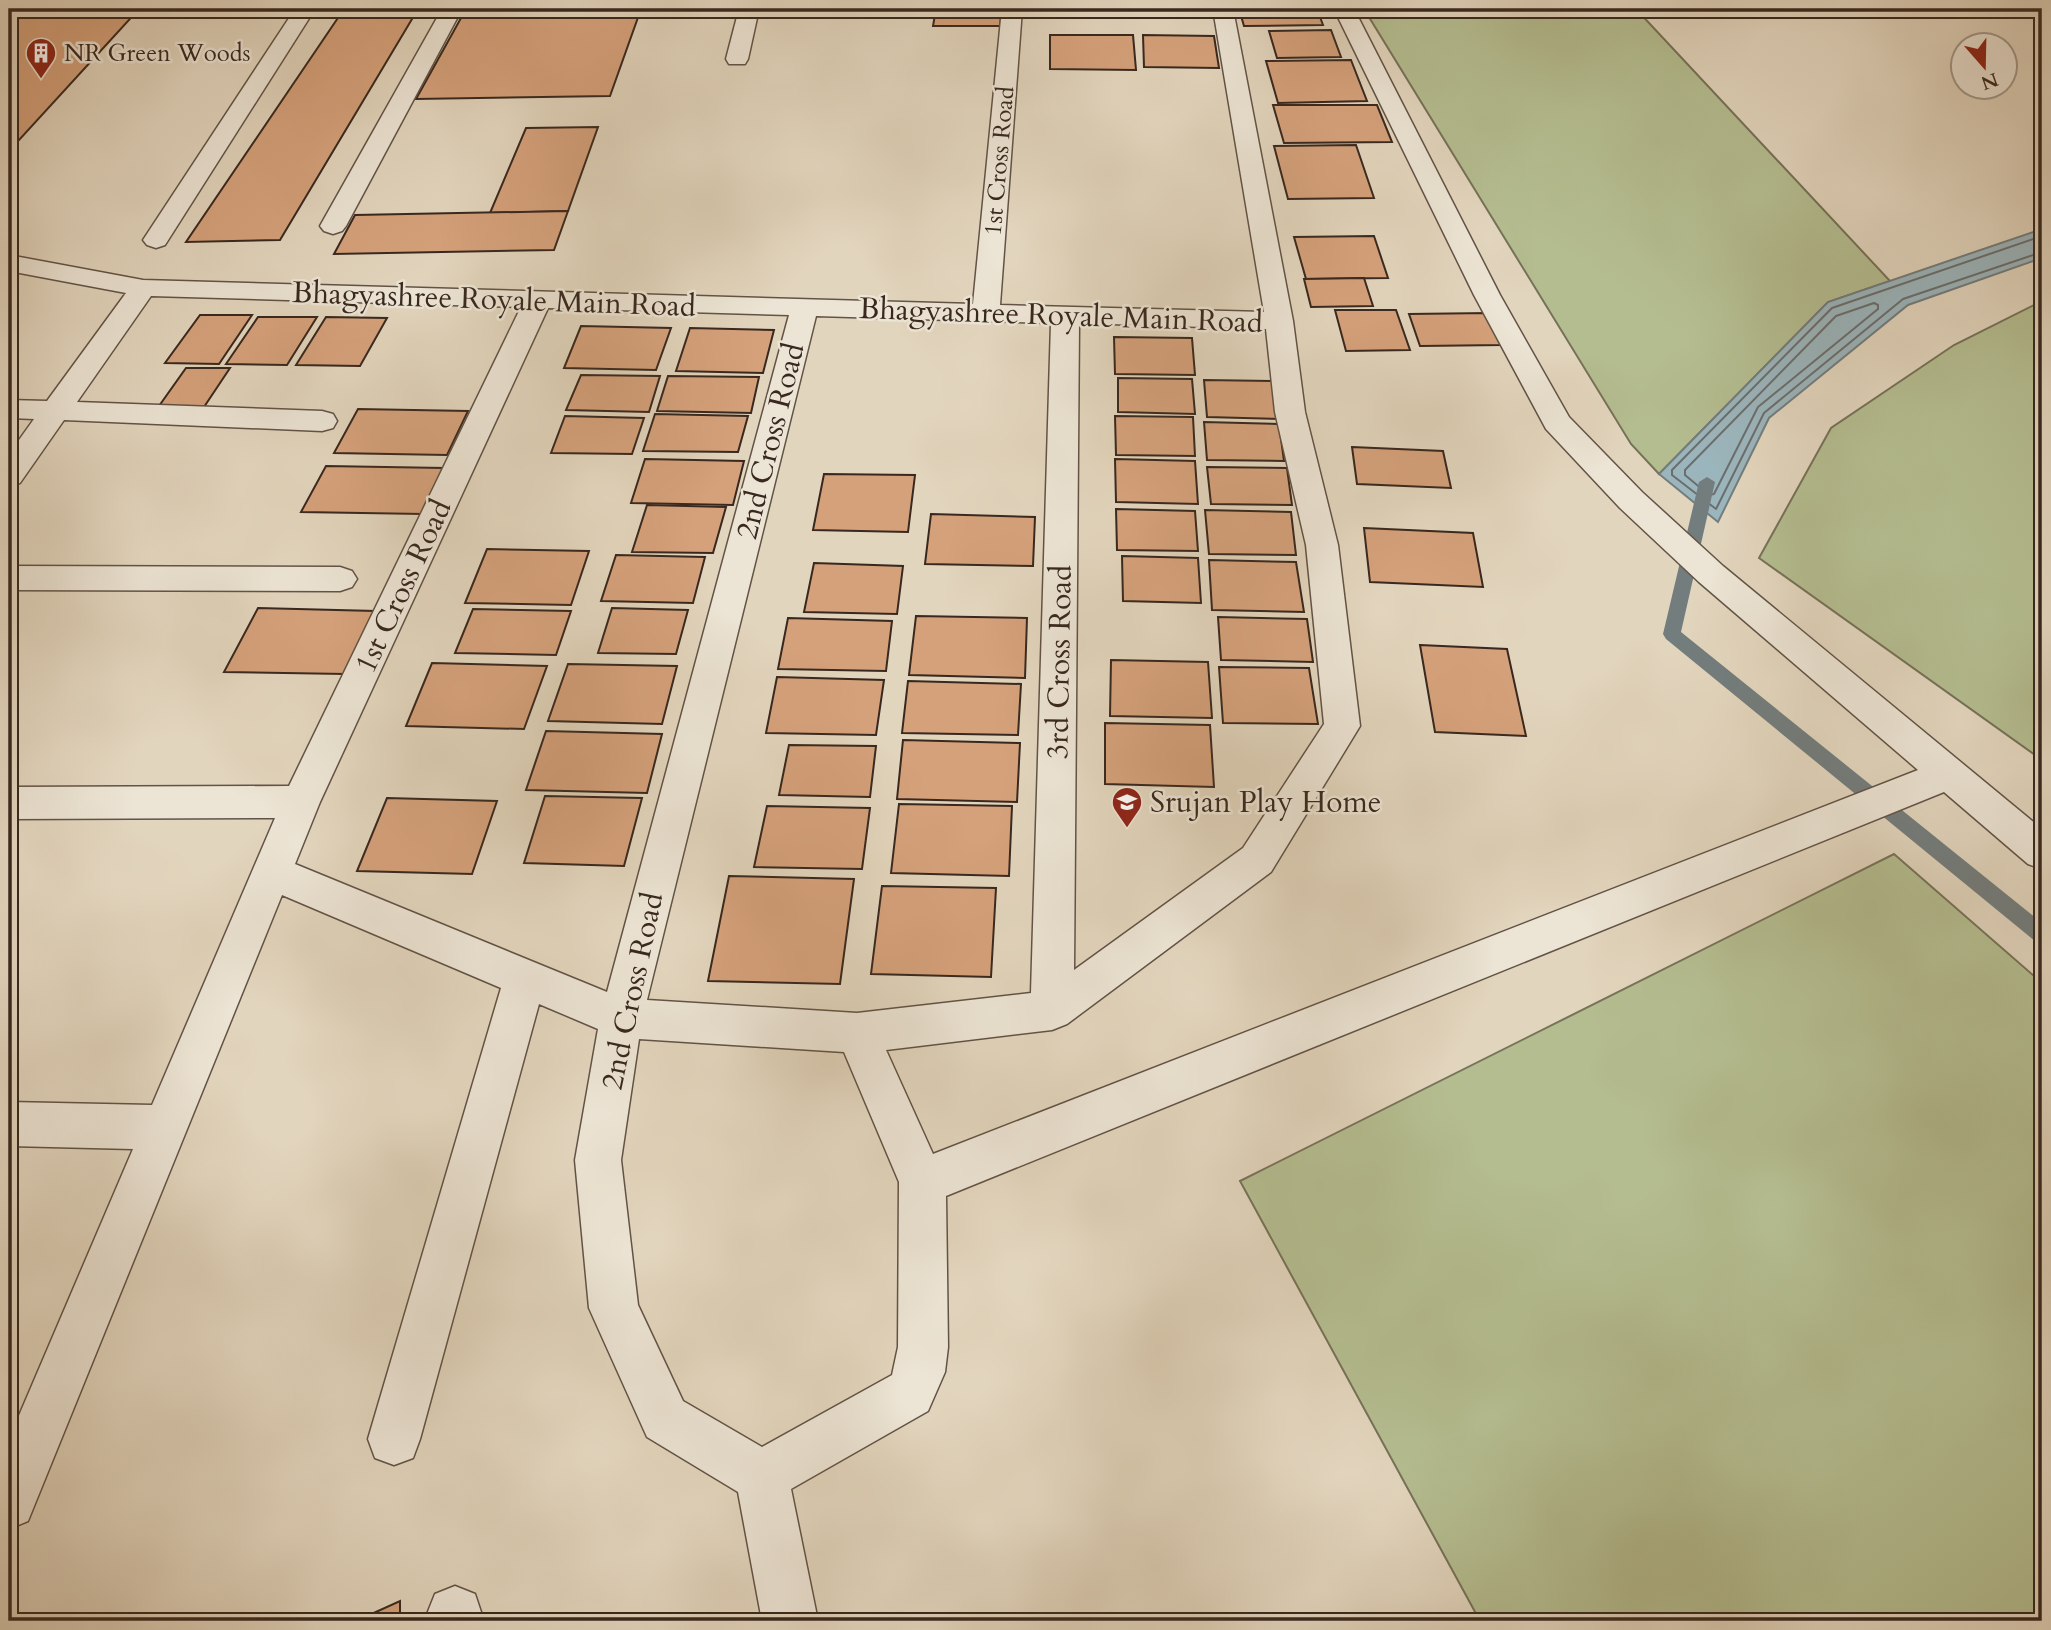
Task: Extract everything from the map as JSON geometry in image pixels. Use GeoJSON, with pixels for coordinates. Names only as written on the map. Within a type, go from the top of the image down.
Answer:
{"type":"FeatureCollection","features":[{"type":"Feature","properties":{"kind":"street"},"geometry":{"type":"LineString","coordinates":[[156,240],[305,9]]}},
{"type":"Feature","properties":{"kind":"street"},"geometry":{"type":"LineString","coordinates":[[333,226],[452,9]]}},
{"type":"Feature","properties":{"kind":"street"},"geometry":{"type":"LineString","coordinates":[[737,60],[749,9]]}},
{"type":"Feature","properties":{"kind":"street","name":"1st Cross Road"},"geometry":{"type":"LineString","coordinates":[[986,313],[1012,9]]}},
{"type":"Feature","properties":{"kind":"street"},"geometry":{"type":"LineString","coordinates":[[1223,9],[1279,321]]}},
{"type":"Feature","properties":{"kind":"street"},"geometry":{"type":"LineString","coordinates":[[1344,9],[1487,295],[1557,422],[1631,500],[1711,574],[2042,852]]}},
{"type":"Feature","properties":{"kind":"street","name":"Bhagyashree Royale Main Road"},"geometry":{"type":"LineString","coordinates":[[9,264],[143,288],[1279,321],[1290,412],[1322,545],[1342,726],[1257,860],[1052,1010],[857,1033],[621,1018],[271,872]]}},
{"type":"Feature","properties":{"kind":"street"},"geometry":{"type":"LineString","coordinates":[[9,476],[143,288]]}},
{"type":"Feature","properties":{"kind":"street","name":"1st Cross Road"},"geometry":{"type":"LineString","coordinates":[[9,1502],[301,802],[538,300]]}},
{"type":"Feature","properties":{"kind":"street","name":"2nd Cross Road"},"geometry":{"type":"LineString","coordinates":[[762,1476],[664,1419],[614,1308],[598,1160],[621,1018],[804,308]]}},
{"type":"Feature","properties":{"kind":"street","name":"3rd Cross Road"},"geometry":{"type":"LineString","coordinates":[[1052,1010],[1065,315]]}},
{"type":"Feature","properties":{"kind":"street"},"geometry":{"type":"LineString","coordinates":[[9,409],[322,421]]}},
{"type":"Feature","properties":{"kind":"street"},"geometry":{"type":"LineString","coordinates":[[9,578],[341,579]]}},
{"type":"Feature","properties":{"kind":"street"},"geometry":{"type":"LineString","coordinates":[[922,1182],[1949,774]]}},
{"type":"Feature","properties":{"kind":"street"},"geometry":{"type":"LineString","coordinates":[[9,803],[301,802]]}},
{"type":"Feature","properties":{"kind":"street"},"geometry":{"type":"LineString","coordinates":[[394,1439],[526,978]]}},
{"type":"Feature","properties":{"kind":"street"},"geometry":{"type":"LineString","coordinates":[[790,1621],[762,1476],[910,1393],[920,1372],[923,1348],[922,1182],[857,1033]]}},
{"type":"Feature","properties":{"kind":"street"},"geometry":{"type":"LineString","coordinates":[[9,1124],[164,1127]]}},
{"type":"Feature","properties":{"kind":"green space"},"geometry":{"type":"Polygon","coordinates":[[[1364,9],[1636,9],[1890,281],[1828,302],[1659,474],[1631,444],[1364,9]]]}},
{"type":"Feature","properties":{"kind":"green space"},"geometry":{"type":"Polygon","coordinates":[[[2042,301],[2042,760],[1759,558],[1831,428],[1954,345],[2042,301]]]}},
{"type":"Feature","properties":{"kind":"green space"},"geometry":{"type":"Polygon","coordinates":[[[1894,854],[2042,983],[2042,1621],[1480,1621],[1240,1181],[1894,854]]]}},
{"type":"Feature","properties":{"kind":"water"},"geometry":{"type":"Polygon","coordinates":[[[2042,229],[2042,258],[1908,305],[1769,418],[1718,522],[1659,474],[1828,302],[2042,229]]]}},
{"type":"Feature","properties":{"kind":"building","name":"NR Green Woods"},"geometry":{"type":"Polygon","coordinates":[[[9,9],[139,9],[9,151],[9,9]]]}},
{"type":"Feature","properties":{"kind":"building"},"geometry":{"type":"Polygon","coordinates":[[[344,9],[418,9],[280,240],[186,242],[344,9]]]}},
{"type":"Feature","properties":{"kind":"building"},"geometry":{"type":"Polygon","coordinates":[[[466,9],[641,9],[610,96],[416,99],[466,9]]]}},
{"type":"Feature","properties":{"kind":"building"},"geometry":{"type":"Polygon","coordinates":[[[936,9],[1002,9],[1000,26],[933,26],[936,9]]]}},
{"type":"Feature","properties":{"kind":"building"},"geometry":{"type":"Polygon","coordinates":[[[1239,9],[1317,9],[1323,25],[1244,26],[1239,9]]]}},
{"type":"Feature","properties":{"kind":"building"},"geometry":{"type":"Polygon","coordinates":[[[1331,30],[1341,57],[1277,58],[1269,31],[1331,30]]]}},
{"type":"Feature","properties":{"kind":"building"},"geometry":{"type":"Polygon","coordinates":[[[1050,35],[1133,35],[1136,70],[1050,69],[1050,35]]]}},
{"type":"Feature","properties":{"kind":"building"},"geometry":{"type":"Polygon","coordinates":[[[1143,35],[1214,36],[1219,68],[1144,67],[1143,35]]]}},
{"type":"Feature","properties":{"kind":"building"},"geometry":{"type":"Polygon","coordinates":[[[1351,60],[1367,101],[1278,103],[1266,61],[1351,60]]]}},
{"type":"Feature","properties":{"kind":"building"},"geometry":{"type":"Polygon","coordinates":[[[1273,105],[1377,105],[1392,142],[1284,143],[1273,105]]]}},
{"type":"Feature","properties":{"kind":"building"},"geometry":{"type":"Polygon","coordinates":[[[598,127],[568,211],[490,213],[526,128],[598,127]]]}},
{"type":"Feature","properties":{"kind":"building"},"geometry":{"type":"Polygon","coordinates":[[[1356,145],[1374,198],[1288,199],[1274,146],[1356,145]]]}},
{"type":"Feature","properties":{"kind":"building"},"geometry":{"type":"Polygon","coordinates":[[[568,211],[554,250],[334,254],[355,215],[568,211]]]}},
{"type":"Feature","properties":{"kind":"building"},"geometry":{"type":"Polygon","coordinates":[[[1374,236],[1388,278],[1306,279],[1294,237],[1374,236]]]}},
{"type":"Feature","properties":{"kind":"building"},"geometry":{"type":"Polygon","coordinates":[[[1364,278],[1373,306],[1311,307],[1304,279],[1364,278]]]}},
{"type":"Feature","properties":{"kind":"building"},"geometry":{"type":"Polygon","coordinates":[[[1335,310],[1396,310],[1410,350],[1346,351],[1335,310]]]}},
{"type":"Feature","properties":{"kind":"building"},"geometry":{"type":"Polygon","coordinates":[[[1490,313],[1502,345],[1420,346],[1409,314],[1490,313]]]}},
{"type":"Feature","properties":{"kind":"building"},"geometry":{"type":"Polygon","coordinates":[[[200,315],[252,315],[219,364],[165,363],[200,315]]]}},
{"type":"Feature","properties":{"kind":"building"},"geometry":{"type":"Polygon","coordinates":[[[258,317],[317,317],[287,365],[226,364],[258,317]]]}},
{"type":"Feature","properties":{"kind":"building"},"geometry":{"type":"Polygon","coordinates":[[[326,317],[387,318],[360,366],[296,365],[326,317]]]}},
{"type":"Feature","properties":{"kind":"building"},"geometry":{"type":"Polygon","coordinates":[[[581,326],[671,328],[656,370],[564,368],[581,326]]]}},
{"type":"Feature","properties":{"kind":"building"},"geometry":{"type":"Polygon","coordinates":[[[690,328],[774,330],[763,373],[676,371],[690,328]]]}},
{"type":"Feature","properties":{"kind":"building"},"geometry":{"type":"Polygon","coordinates":[[[1114,337],[1192,338],[1195,375],[1115,374],[1114,337]]]}},
{"type":"Feature","properties":{"kind":"building"},"geometry":{"type":"Polygon","coordinates":[[[186,368],[230,368],[204,407],[159,406],[186,368]]]}},
{"type":"Feature","properties":{"kind":"building"},"geometry":{"type":"Polygon","coordinates":[[[581,375],[660,376],[649,412],[566,410],[581,375]]]}},
{"type":"Feature","properties":{"kind":"building"},"geometry":{"type":"Polygon","coordinates":[[[668,376],[759,377],[751,413],[657,411],[668,376]]]}},
{"type":"Feature","properties":{"kind":"building"},"geometry":{"type":"Polygon","coordinates":[[[1118,378],[1192,379],[1195,414],[1118,412],[1118,378]]]}},
{"type":"Feature","properties":{"kind":"building"},"geometry":{"type":"Polygon","coordinates":[[[1204,380],[1278,381],[1283,419],[1207,417],[1204,380]]]}},
{"type":"Feature","properties":{"kind":"building"},"geometry":{"type":"Polygon","coordinates":[[[358,409],[468,411],[447,455],[334,453],[358,409]]]}},
{"type":"Feature","properties":{"kind":"building"},"geometry":{"type":"Polygon","coordinates":[[[655,414],[748,416],[738,452],[643,451],[655,414]]]}},
{"type":"Feature","properties":{"kind":"building"},"geometry":{"type":"Polygon","coordinates":[[[565,416],[644,418],[632,454],[551,453],[565,416]]]}},
{"type":"Feature","properties":{"kind":"building"},"geometry":{"type":"Polygon","coordinates":[[[1115,416],[1193,417],[1195,456],[1116,455],[1115,416]]]}},
{"type":"Feature","properties":{"kind":"building"},"geometry":{"type":"Polygon","coordinates":[[[1204,422],[1279,424],[1284,461],[1207,460],[1204,422]]]}},
{"type":"Feature","properties":{"kind":"building"},"geometry":{"type":"Polygon","coordinates":[[[1352,447],[1443,451],[1451,488],[1357,484],[1352,447]]]}},
{"type":"Feature","properties":{"kind":"building"},"geometry":{"type":"Polygon","coordinates":[[[645,459],[744,461],[733,505],[631,503],[645,459]]]}},
{"type":"Feature","properties":{"kind":"building"},"geometry":{"type":"Polygon","coordinates":[[[1115,459],[1195,461],[1198,504],[1116,502],[1115,459]]]}},
{"type":"Feature","properties":{"kind":"building"},"geometry":{"type":"Polygon","coordinates":[[[326,466],[444,468],[423,514],[301,512],[326,466]]]}},
{"type":"Feature","properties":{"kind":"building"},"geometry":{"type":"Polygon","coordinates":[[[1207,467],[1287,468],[1292,505],[1211,504],[1207,467]]]}},
{"type":"Feature","properties":{"kind":"building"},"geometry":{"type":"Polygon","coordinates":[[[824,474],[915,475],[908,532],[813,530],[824,474]]]}},
{"type":"Feature","properties":{"kind":"building"},"geometry":{"type":"Polygon","coordinates":[[[647,505],[726,507],[713,553],[632,552],[647,505]]]}},
{"type":"Feature","properties":{"kind":"building"},"geometry":{"type":"Polygon","coordinates":[[[1116,509],[1195,511],[1198,551],[1117,550],[1116,509]]]}},
{"type":"Feature","properties":{"kind":"building"},"geometry":{"type":"Polygon","coordinates":[[[1205,510],[1291,512],[1296,555],[1209,554],[1205,510]]]}},
{"type":"Feature","properties":{"kind":"building"},"geometry":{"type":"Polygon","coordinates":[[[931,514],[1035,517],[1033,566],[925,564],[931,514]]]}},
{"type":"Feature","properties":{"kind":"building"},"geometry":{"type":"Polygon","coordinates":[[[1364,528],[1473,533],[1483,587],[1370,582],[1364,528]]]}},
{"type":"Feature","properties":{"kind":"building"},"geometry":{"type":"Polygon","coordinates":[[[487,549],[589,551],[571,605],[465,603],[487,549]]]}},
{"type":"Feature","properties":{"kind":"building"},"geometry":{"type":"Polygon","coordinates":[[[616,555],[705,557],[693,603],[601,601],[616,555]]]}},
{"type":"Feature","properties":{"kind":"building"},"geometry":{"type":"Polygon","coordinates":[[[1122,556],[1198,558],[1201,603],[1123,601],[1122,556]]]}},
{"type":"Feature","properties":{"kind":"building"},"geometry":{"type":"Polygon","coordinates":[[[1209,560],[1296,562],[1304,612],[1212,610],[1209,560]]]}},
{"type":"Feature","properties":{"kind":"building"},"geometry":{"type":"Polygon","coordinates":[[[814,563],[903,566],[897,614],[804,612],[814,563]]]}},
{"type":"Feature","properties":{"kind":"building"},"geometry":{"type":"Polygon","coordinates":[[[258,608],[375,611],[345,674],[224,672],[258,608]]]}},
{"type":"Feature","properties":{"kind":"building"},"geometry":{"type":"Polygon","coordinates":[[[612,608],[688,610],[676,654],[598,653],[612,608]]]}},
{"type":"Feature","properties":{"kind":"building"},"geometry":{"type":"Polygon","coordinates":[[[473,609],[571,611],[556,655],[455,653],[473,609]]]}},
{"type":"Feature","properties":{"kind":"building"},"geometry":{"type":"Polygon","coordinates":[[[916,616],[1027,618],[1025,678],[909,675],[916,616]]]}},
{"type":"Feature","properties":{"kind":"building"},"geometry":{"type":"Polygon","coordinates":[[[1218,617],[1307,619],[1313,662],[1221,660],[1218,617]]]}},
{"type":"Feature","properties":{"kind":"building"},"geometry":{"type":"Polygon","coordinates":[[[788,618],[892,621],[886,671],[778,669],[788,618]]]}},
{"type":"Feature","properties":{"kind":"building"},"geometry":{"type":"Polygon","coordinates":[[[1420,645],[1507,649],[1526,736],[1435,732],[1420,645]]]}},
{"type":"Feature","properties":{"kind":"building"},"geometry":{"type":"Polygon","coordinates":[[[1111,660],[1208,662],[1212,718],[1110,716],[1111,660]]]}},
{"type":"Feature","properties":{"kind":"building"},"geometry":{"type":"Polygon","coordinates":[[[432,663],[547,666],[524,729],[406,726],[432,663]]]}},
{"type":"Feature","properties":{"kind":"building"},"geometry":{"type":"Polygon","coordinates":[[[568,664],[677,666],[662,724],[548,721],[568,664]]]}},
{"type":"Feature","properties":{"kind":"building"},"geometry":{"type":"Polygon","coordinates":[[[1219,667],[1309,668],[1318,724],[1223,723],[1219,667]]]}},
{"type":"Feature","properties":{"kind":"building"},"geometry":{"type":"Polygon","coordinates":[[[777,677],[884,680],[876,735],[766,733],[777,677]]]}},
{"type":"Feature","properties":{"kind":"building"},"geometry":{"type":"Polygon","coordinates":[[[908,681],[1021,684],[1018,735],[902,733],[908,681]]]}},
{"type":"Feature","properties":{"kind":"building"},"geometry":{"type":"Polygon","coordinates":[[[1105,723],[1210,725],[1214,787],[1105,784],[1105,723]]]}},
{"type":"Feature","properties":{"kind":"building"},"geometry":{"type":"Polygon","coordinates":[[[546,731],[662,734],[647,793],[526,790],[546,731]]]}},
{"type":"Feature","properties":{"kind":"building"},"geometry":{"type":"Polygon","coordinates":[[[903,740],[1020,743],[1017,802],[897,799],[903,740]]]}},
{"type":"Feature","properties":{"kind":"building"},"geometry":{"type":"Polygon","coordinates":[[[789,745],[876,746],[870,797],[779,795],[789,745]]]}},
{"type":"Feature","properties":{"kind":"building"},"geometry":{"type":"Polygon","coordinates":[[[545,796],[642,798],[624,866],[524,863],[545,796]]]}},
{"type":"Feature","properties":{"kind":"building"},"geometry":{"type":"Polygon","coordinates":[[[387,798],[497,801],[472,874],[357,871],[387,798]]]}},
{"type":"Feature","properties":{"kind":"building"},"geometry":{"type":"Polygon","coordinates":[[[899,804],[1012,806],[1009,876],[891,873],[899,804]]]}},
{"type":"Feature","properties":{"kind":"building"},"geometry":{"type":"Polygon","coordinates":[[[767,806],[870,808],[862,869],[754,867],[767,806]]]}},
{"type":"Feature","properties":{"kind":"building"},"geometry":{"type":"Polygon","coordinates":[[[729,876],[854,879],[840,984],[708,981],[729,876]]]}},
{"type":"Feature","properties":{"kind":"building"},"geometry":{"type":"Polygon","coordinates":[[[882,886],[996,888],[991,977],[871,974],[882,886]]]}},
{"type":"Feature","properties":{"kind":"building"},"geometry":{"type":"Polygon","coordinates":[[[400,1601],[400,1621],[356,1621],[400,1601]]]}},
{"type":"Feature","properties":{"kind":"waterway"},"geometry":{"type":"LineString","coordinates":[[1707,482],[1672,634],[2042,935]]}},
{"type":"Feature","properties":{"kind":"place","name":"NR Green Woods"},"geometry":{"type":"Point","coordinates":[41,80]}},
{"type":"Feature","properties":{"kind":"place","name":"Srujan Play Home"},"geometry":{"type":"Point","coordinates":[1127,829]}}]}
